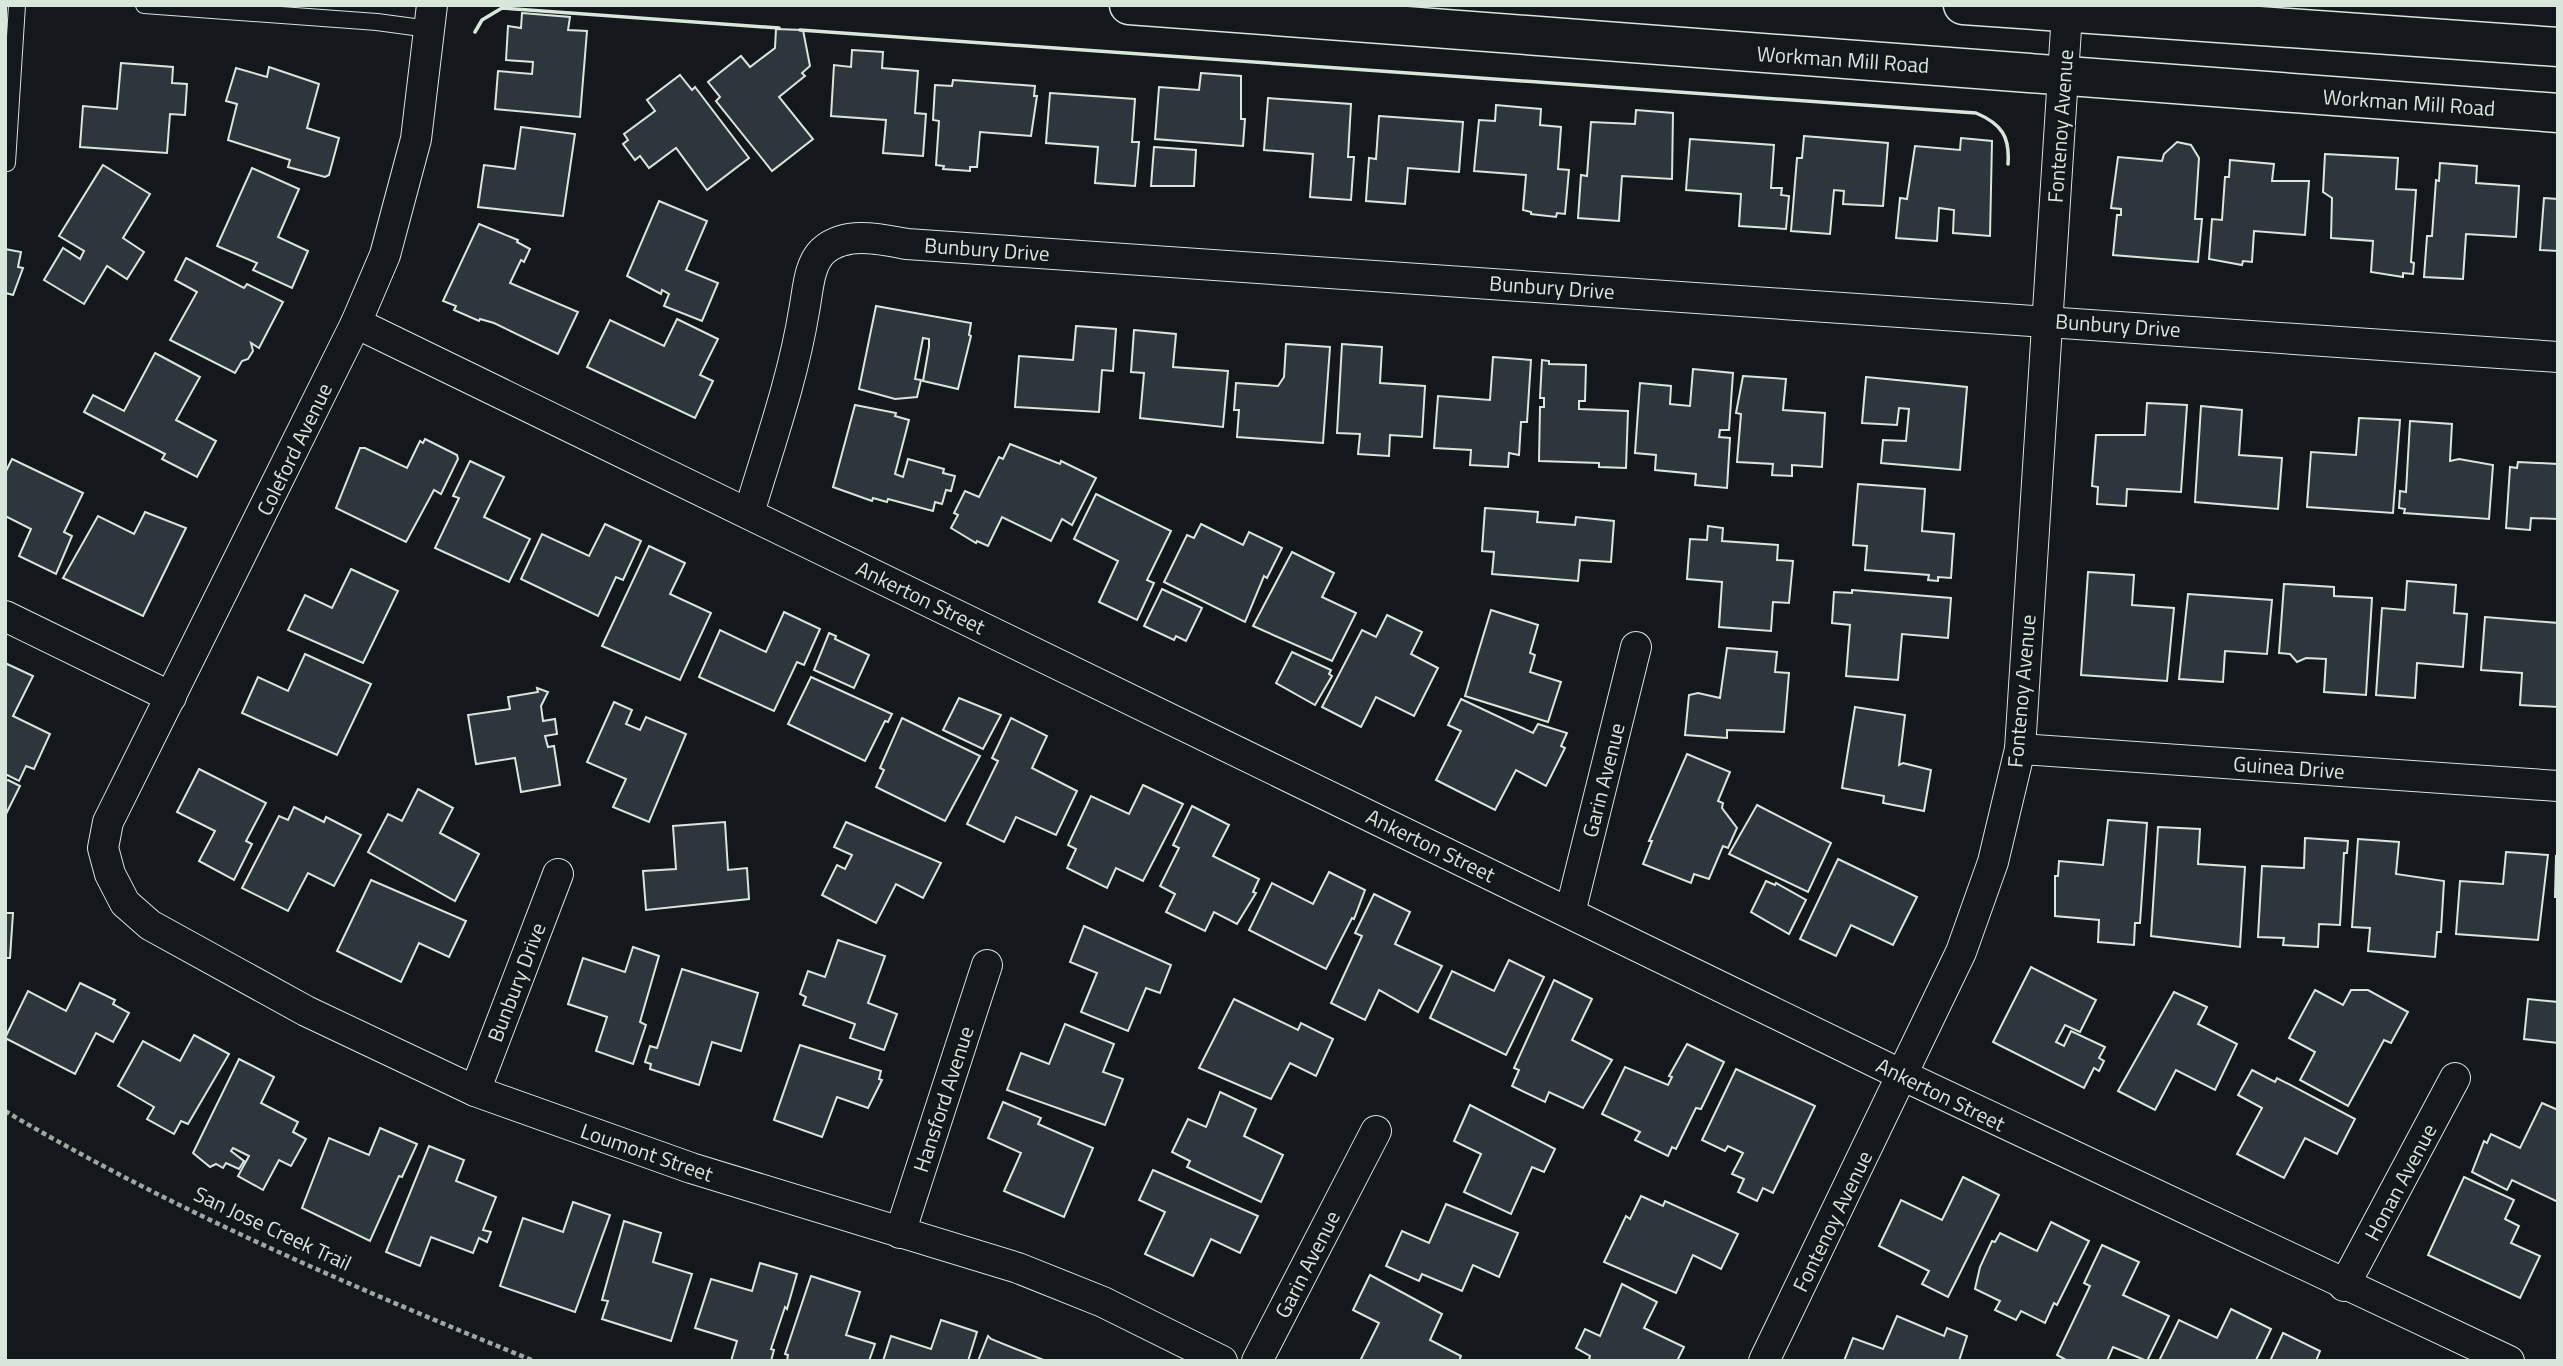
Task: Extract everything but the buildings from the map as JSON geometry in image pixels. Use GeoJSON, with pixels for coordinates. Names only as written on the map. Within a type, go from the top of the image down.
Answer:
{"type":"FeatureCollection","features":[{"type":"Feature","properties":{"kind":"main road","name":"Workman Mill Road"},"geometry":{"type":"LineString","coordinates":[[1129,5],[2558,113]]}},
{"type":"Feature","properties":{"kind":"main road"},"geometry":{"type":"LineString","coordinates":[[1963,5],[2558,47]]}},
{"type":"Feature","properties":{"kind":"street","name":"Fontenoy Avenue"},"geometry":{"type":"LineString","coordinates":[[1764,1361],[1961,952],[1993,862],[2020,749],[2067,12]]}},
{"type":"Feature","properties":{"kind":"street","name":"Coleford Avenue"},"geometry":{"type":"LineString","coordinates":[[110,874],[103,848],[108,822],[356,323],[385,256],[416,139],[430,17]]}},
{"type":"Feature","properties":{"kind":"street","name":"Bunbury Drive"},"geometry":{"type":"LineString","coordinates":[[749,513],[798,347],[811,271],[823,251],[846,239],[2558,357]]}},
{"type":"Feature","properties":{"kind":"street","name":"Ankerton Street"},"geometry":{"type":"LineString","coordinates":[[356,323],[1902,1075],[2344,1286],[2509,1361]]}},
{"type":"Feature","properties":{"kind":"street"},"geometry":{"type":"LineString","coordinates":[[5,616],[171,697]]}},
{"type":"Feature","properties":{"kind":"street","name":"Garin Avenue"},"geometry":{"type":"LineString","coordinates":[[1570,913],[1636,647]]}},
{"type":"Feature","properties":{"kind":"street","name":"Guinea Drive"},"geometry":{"type":"LineString","coordinates":[[2020,749],[2558,786]]}},
{"type":"Feature","properties":{"kind":"street","name":"Loumont Street"},"geometry":{"type":"LineString","coordinates":[[110,874],[125,903],[150,925],[306,1011],[475,1091],[691,1168],[1018,1268],[1103,1302],[1222,1361]]}},
{"type":"Feature","properties":{"kind":"street","name":"Bunbury Drive"},"geometry":{"type":"LineString","coordinates":[[475,1091],[558,874]]}},
{"type":"Feature","properties":{"kind":"street","name":"Hansford Avenue"},"geometry":{"type":"LineString","coordinates":[[900,1233],[987,965]]}},
{"type":"Feature","properties":{"kind":"street","name":"Honan Avenue"},"geometry":{"type":"LineString","coordinates":[[2344,1286],[2455,1078]]}},
{"type":"Feature","properties":{"kind":"street","name":"Garin Avenue"},"geometry":{"type":"LineString","coordinates":[[1257,1361],[1376,1131]]}},
{"type":"Feature","properties":{"kind":"lane"},"geometry":{"type":"LineString","coordinates":[[7,163],[17,5]]}},
{"type":"Feature","properties":{"kind":"lane"},"geometry":{"type":"LineString","coordinates":[[144,5],[377,22],[430,17]]}},
{"type":"Feature","properties":{"kind":"path","name":"San Jose Creek Trail"},"geometry":{"type":"LineString","coordinates":[[5,1111],[108,1168],[245,1234],[534,1361]]}},
{"type":"Feature","properties":{"kind":"wall"},"geometry":{"type":"LineString","coordinates":[[475,32],[482,20],[502,8],[779,28]]}},
{"type":"Feature","properties":{"kind":"wall"},"geometry":{"type":"LineString","coordinates":[[800,30],[1976,113],[1992,122],[2002,132],[2008,146],[2008,164]]}}]}
